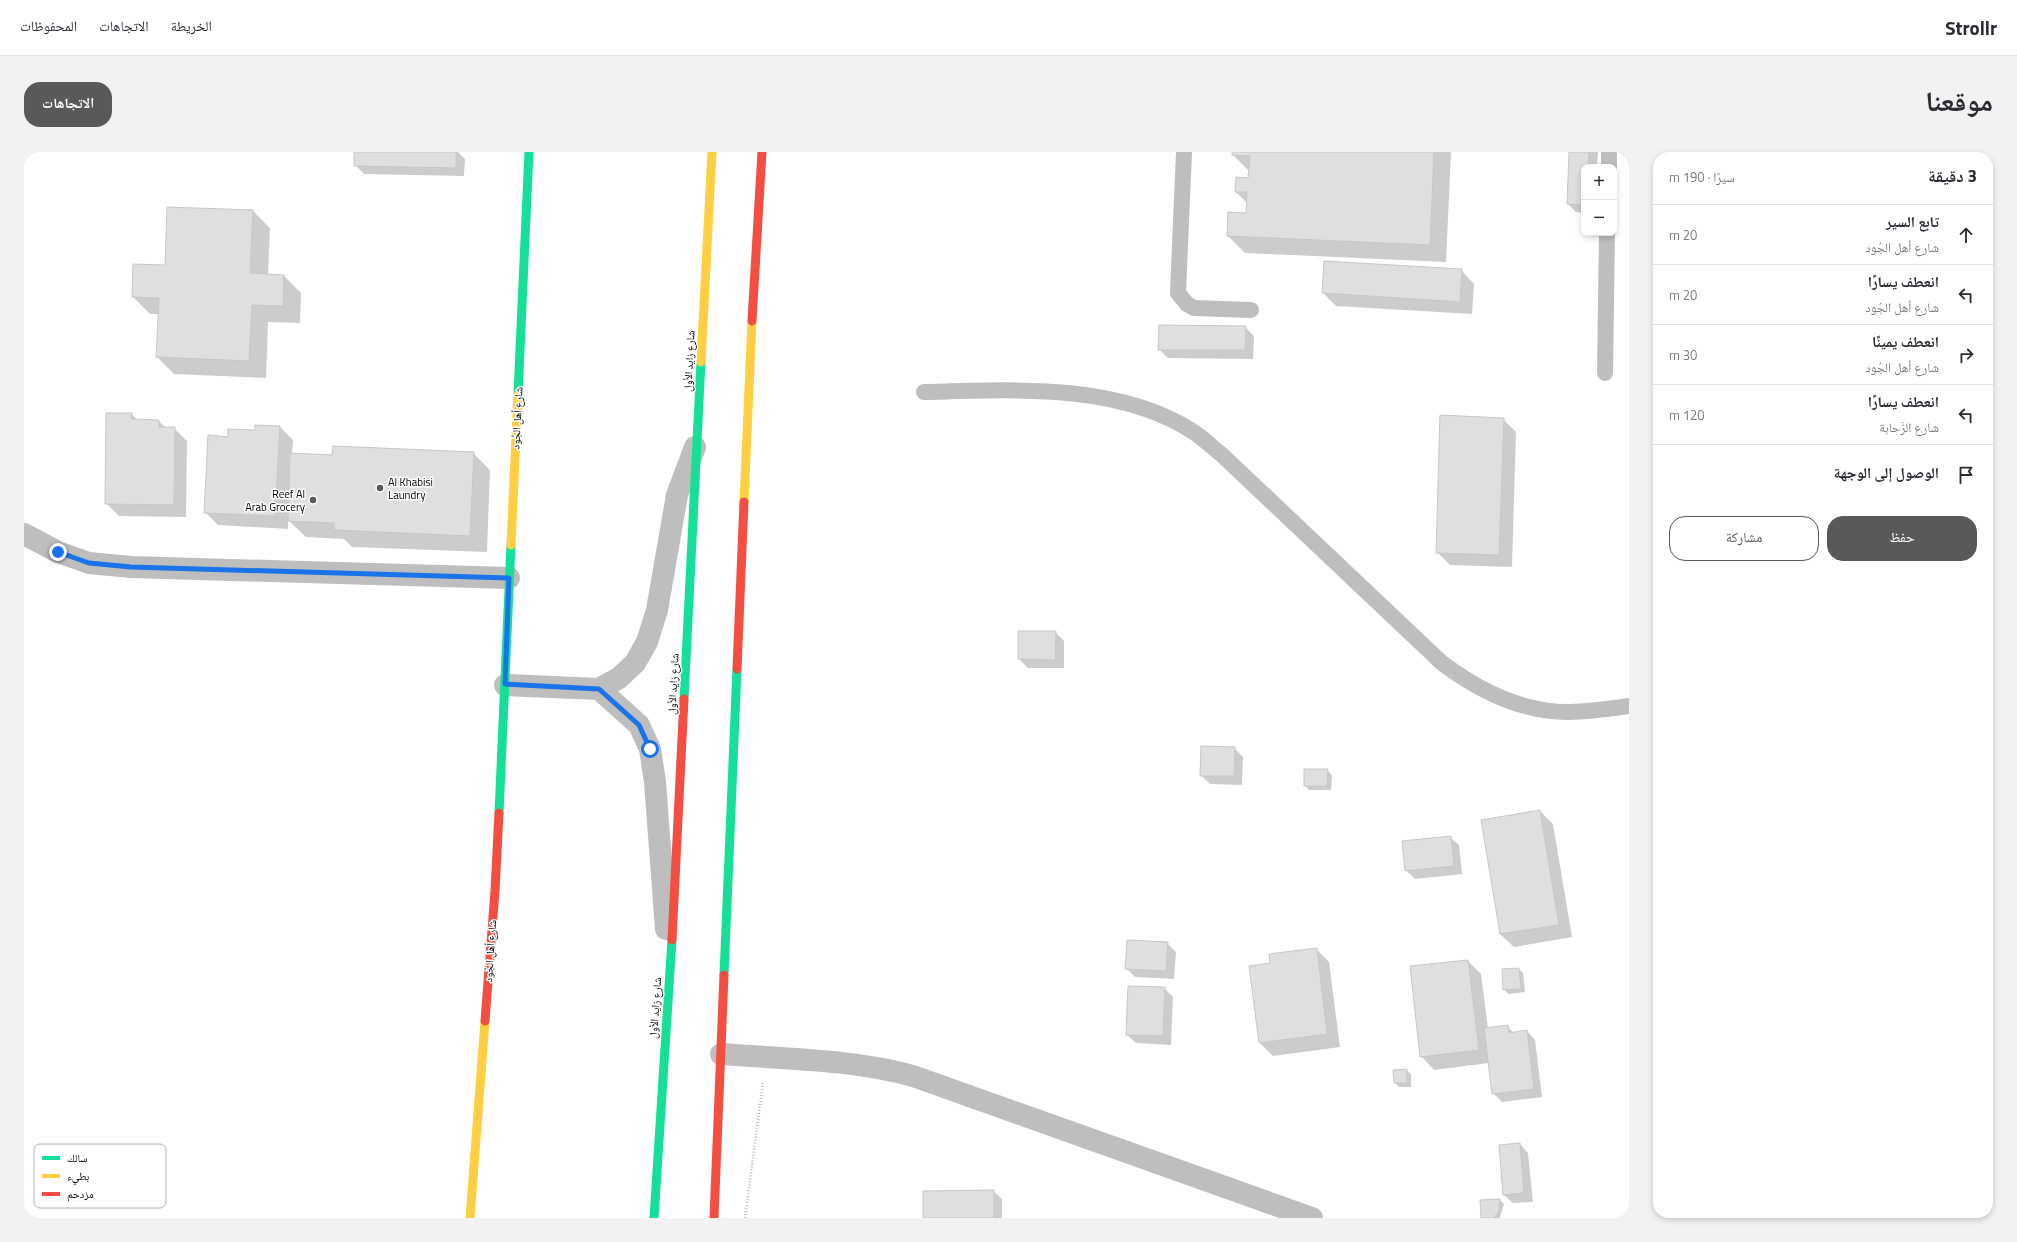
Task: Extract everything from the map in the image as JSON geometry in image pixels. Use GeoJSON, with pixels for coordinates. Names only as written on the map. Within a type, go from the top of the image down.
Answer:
{"type":"FeatureCollection","features":[{"type":"Feature","properties":{"kind":"main road","name":"شارع أهل الجُود"},"geometry":{"type":"LineString","coordinates":[[470,1218],[494,899],[529,152]]}},
{"type":"Feature","properties":{"kind":"main road","name":"شارع زايد الأول"},"geometry":{"type":"LineString","coordinates":[[654,1218],[671,952],[712,152]]}},
{"type":"Feature","properties":{"kind":"main road"},"geometry":{"type":"LineString","coordinates":[[714,1218],[749,376],[762,152]]}},
{"type":"Feature","properties":{"kind":"street"},"geometry":{"type":"LineString","coordinates":[[505,684],[599,689],[619,678],[635,663],[647,642],[657,610],[676,495],[697,442]]}},
{"type":"Feature","properties":{"kind":"street"},"geometry":{"type":"LineString","coordinates":[[24,534],[58,552],[89,563],[131,567],[509,578]]}},
{"type":"Feature","properties":{"kind":"street"},"geometry":{"type":"LineString","coordinates":[[599,689],[639,725],[650,749],[655,782],[664,923],[671,952]]}},
{"type":"Feature","properties":{"kind":"street"},"geometry":{"type":"LineString","coordinates":[[721,1054],[858,1065],[887,1069],[913,1076],[1312,1218]]}},
{"type":"Feature","properties":{"kind":"lane"},"geometry":{"type":"LineString","coordinates":[[1184,152],[1178,293],[1187,304],[1194,308],[1251,310]]}},
{"type":"Feature","properties":{"kind":"lane"},"geometry":{"type":"LineString","coordinates":[[1608,164],[1609,152]]}},
{"type":"Feature","properties":{"kind":"lane"},"geometry":{"type":"LineString","coordinates":[[1604,373],[1607,236]]}},
{"type":"Feature","properties":{"kind":"lane"},"geometry":{"type":"LineString","coordinates":[[924,392],[1029,390],[1064,392],[1105,399],[1166,418],[1194,433],[1221,454],[1442,663],[1465,680],[1491,694],[1516,703],[1541,709],[1567,712],[1629,706]]}},
{"type":"Feature","properties":{"kind":"path"},"geometry":{"type":"LineString","coordinates":[[745,1218],[767,1057]]}},
{"type":"Feature","properties":{"kind":"building"},"geometry":{"type":"Polygon","coordinates":[[[354,152],[456,152],[456,168],[354,166],[354,152]]]}},
{"type":"Feature","properties":{"kind":"building"},"geometry":{"type":"Polygon","coordinates":[[[1232,152],[1434,152],[1430,245],[1227,236],[1228,212],[1246,213],[1247,192],[1235,192],[1236,177],[1248,178],[1250,156],[1232,155],[1232,152]]]}},
{"type":"Feature","properties":{"kind":"building"},"geometry":{"type":"Polygon","coordinates":[[[1569,152],[1589,152],[1588,164],[1581,164],[1581,205],[1567,204],[1569,152]]]}},
{"type":"Feature","properties":{"kind":"building"},"geometry":{"type":"Polygon","coordinates":[[[167,207],[253,210],[250,273],[284,275],[283,306],[252,305],[249,361],[156,357],[159,298],[132,297],[133,264],[165,265],[167,207]]]}},
{"type":"Feature","properties":{"kind":"building"},"geometry":{"type":"Polygon","coordinates":[[[1324,261],[1462,269],[1460,302],[1322,293],[1324,261]]]}},
{"type":"Feature","properties":{"kind":"building"},"geometry":{"type":"Polygon","coordinates":[[[1159,325],[1246,326],[1245,350],[1158,350],[1159,325]]]}},
{"type":"Feature","properties":{"kind":"building"},"geometry":{"type":"Polygon","coordinates":[[[106,413],[132,413],[131,419],[159,420],[159,427],[175,427],[174,505],[105,504],[106,413]]]}},
{"type":"Feature","properties":{"kind":"building"},"geometry":{"type":"Polygon","coordinates":[[[1440,415],[1504,418],[1499,555],[1436,553],[1440,415]]]}},
{"type":"Feature","properties":{"kind":"building"},"geometry":{"type":"Polygon","coordinates":[[[255,425],[280,426],[275,516],[204,513],[208,435],[228,437],[228,429],[255,430],[255,425]]]}},
{"type":"Feature","properties":{"kind":"building","name":"Al Khabisi Laundry"},"geometry":{"type":"Polygon","coordinates":[[[333,446],[474,452],[470,536],[334,530],[334,523],[288,521],[290,453],[332,455],[333,446]]]}},
{"type":"Feature","properties":{"kind":"building"},"geometry":{"type":"Polygon","coordinates":[[[1018,631],[1056,631],[1055,660],[1018,659],[1018,631]]]}},
{"type":"Feature","properties":{"kind":"building"},"geometry":{"type":"Polygon","coordinates":[[[1201,746],[1235,747],[1234,776],[1200,776],[1201,746]]]}},
{"type":"Feature","properties":{"kind":"building"},"geometry":{"type":"Polygon","coordinates":[[[1304,769],[1328,769],[1327,786],[1304,786],[1304,769]]]}},
{"type":"Feature","properties":{"kind":"building"},"geometry":{"type":"Polygon","coordinates":[[[1540,810],[1559,925],[1500,934],[1481,820],[1540,810]]]}},
{"type":"Feature","properties":{"kind":"building"},"geometry":{"type":"Polygon","coordinates":[[[1451,836],[1454,866],[1405,871],[1402,841],[1451,836]]]}},
{"type":"Feature","properties":{"kind":"building"},"geometry":{"type":"Polygon","coordinates":[[[1127,940],[1168,942],[1166,971],[1125,969],[1127,940]]]}},
{"type":"Feature","properties":{"kind":"building"},"geometry":{"type":"Polygon","coordinates":[[[1317,948],[1327,1034],[1259,1043],[1249,966],[1270,963],[1269,954],[1317,948]]]}},
{"type":"Feature","properties":{"kind":"building"},"geometry":{"type":"Polygon","coordinates":[[[1468,960],[1479,1050],[1420,1057],[1410,966],[1468,960]]]}},
{"type":"Feature","properties":{"kind":"building"},"geometry":{"type":"Polygon","coordinates":[[[1519,968],[1521,989],[1503,990],[1502,969],[1519,968]]]}},
{"type":"Feature","properties":{"kind":"building"},"geometry":{"type":"Polygon","coordinates":[[[1128,986],[1165,987],[1163,1036],[1126,1035],[1128,986]]]}},
{"type":"Feature","properties":{"kind":"building"},"geometry":{"type":"Polygon","coordinates":[[[1508,1025],[1509,1033],[1527,1030],[1534,1089],[1492,1094],[1484,1028],[1508,1025]]]}},
{"type":"Feature","properties":{"kind":"building"},"geometry":{"type":"Polygon","coordinates":[[[1407,1069],[1407,1083],[1394,1083],[1393,1070],[1407,1069]]]}},
{"type":"Feature","properties":{"kind":"building"},"geometry":{"type":"Polygon","coordinates":[[[1520,1143],[1524,1193],[1503,1195],[1499,1145],[1520,1143]]]}},
{"type":"Feature","properties":{"kind":"building"},"geometry":{"type":"Polygon","coordinates":[[[994,1190],[994,1218],[923,1218],[923,1191],[994,1190]]]}},
{"type":"Feature","properties":{"kind":"building"},"geometry":{"type":"Polygon","coordinates":[[[1500,1199],[1499,1210],[1494,1218],[1481,1218],[1480,1200],[1500,1199]]]}},
{"type":"Feature","properties":{"kind":"traffic: fast"},"geometry":{"type":"LineString","coordinates":[[518,394],[529,152]]}},
{"type":"Feature","properties":{"kind":"traffic: fast"},"geometry":{"type":"LineString","coordinates":[[684,699],[701,362]]}},
{"type":"Feature","properties":{"kind":"traffic: fast"},"geometry":{"type":"LineString","coordinates":[[499,813],[511,545]]}},
{"type":"Feature","properties":{"kind":"traffic: fast"},"geometry":{"type":"LineString","coordinates":[[724,975],[737,669]]}},
{"type":"Feature","properties":{"kind":"traffic: fast"},"geometry":{"type":"LineString","coordinates":[[654,1218],[672,940]]}},
{"type":"Feature","properties":{"kind":"traffic: slow"},"geometry":{"type":"LineString","coordinates":[[701,362],[712,152]]}},
{"type":"Feature","properties":{"kind":"traffic: slow"},"geometry":{"type":"LineString","coordinates":[[744,502],[752,321]]}},
{"type":"Feature","properties":{"kind":"traffic: slow"},"geometry":{"type":"LineString","coordinates":[[511,545],[518,394]]}},
{"type":"Feature","properties":{"kind":"traffic: slow"},"geometry":{"type":"LineString","coordinates":[[470,1218],[485,1021]]}},
{"type":"Feature","properties":{"kind":"traffic: jam"},"geometry":{"type":"LineString","coordinates":[[752,321],[762,152]]}},
{"type":"Feature","properties":{"kind":"traffic: jam"},"geometry":{"type":"LineString","coordinates":[[737,669],[744,502]]}},
{"type":"Feature","properties":{"kind":"traffic: jam"},"geometry":{"type":"LineString","coordinates":[[672,940],[684,699]]}},
{"type":"Feature","properties":{"kind":"traffic: jam"},"geometry":{"type":"LineString","coordinates":[[485,1021],[495,891],[499,813]]}},
{"type":"Feature","properties":{"kind":"traffic: jam"},"geometry":{"type":"LineString","coordinates":[[714,1218],[724,975]]}},
{"type":"Feature","properties":{"kind":"place","name":"Al Khabisi Laundry"},"geometry":{"type":"Point","coordinates":[380,488]}},
{"type":"Feature","properties":{"kind":"place","name":"Reef Al Arab Grocery"},"geometry":{"type":"Point","coordinates":[313,500]}},
{"type":"Feature","properties":{"kind":"route"},"geometry":{"type":"LineString","coordinates":[[58,552],[89,563],[131,567],[509,578],[505,684],[599,689],[639,725],[650,749]]}}]}
